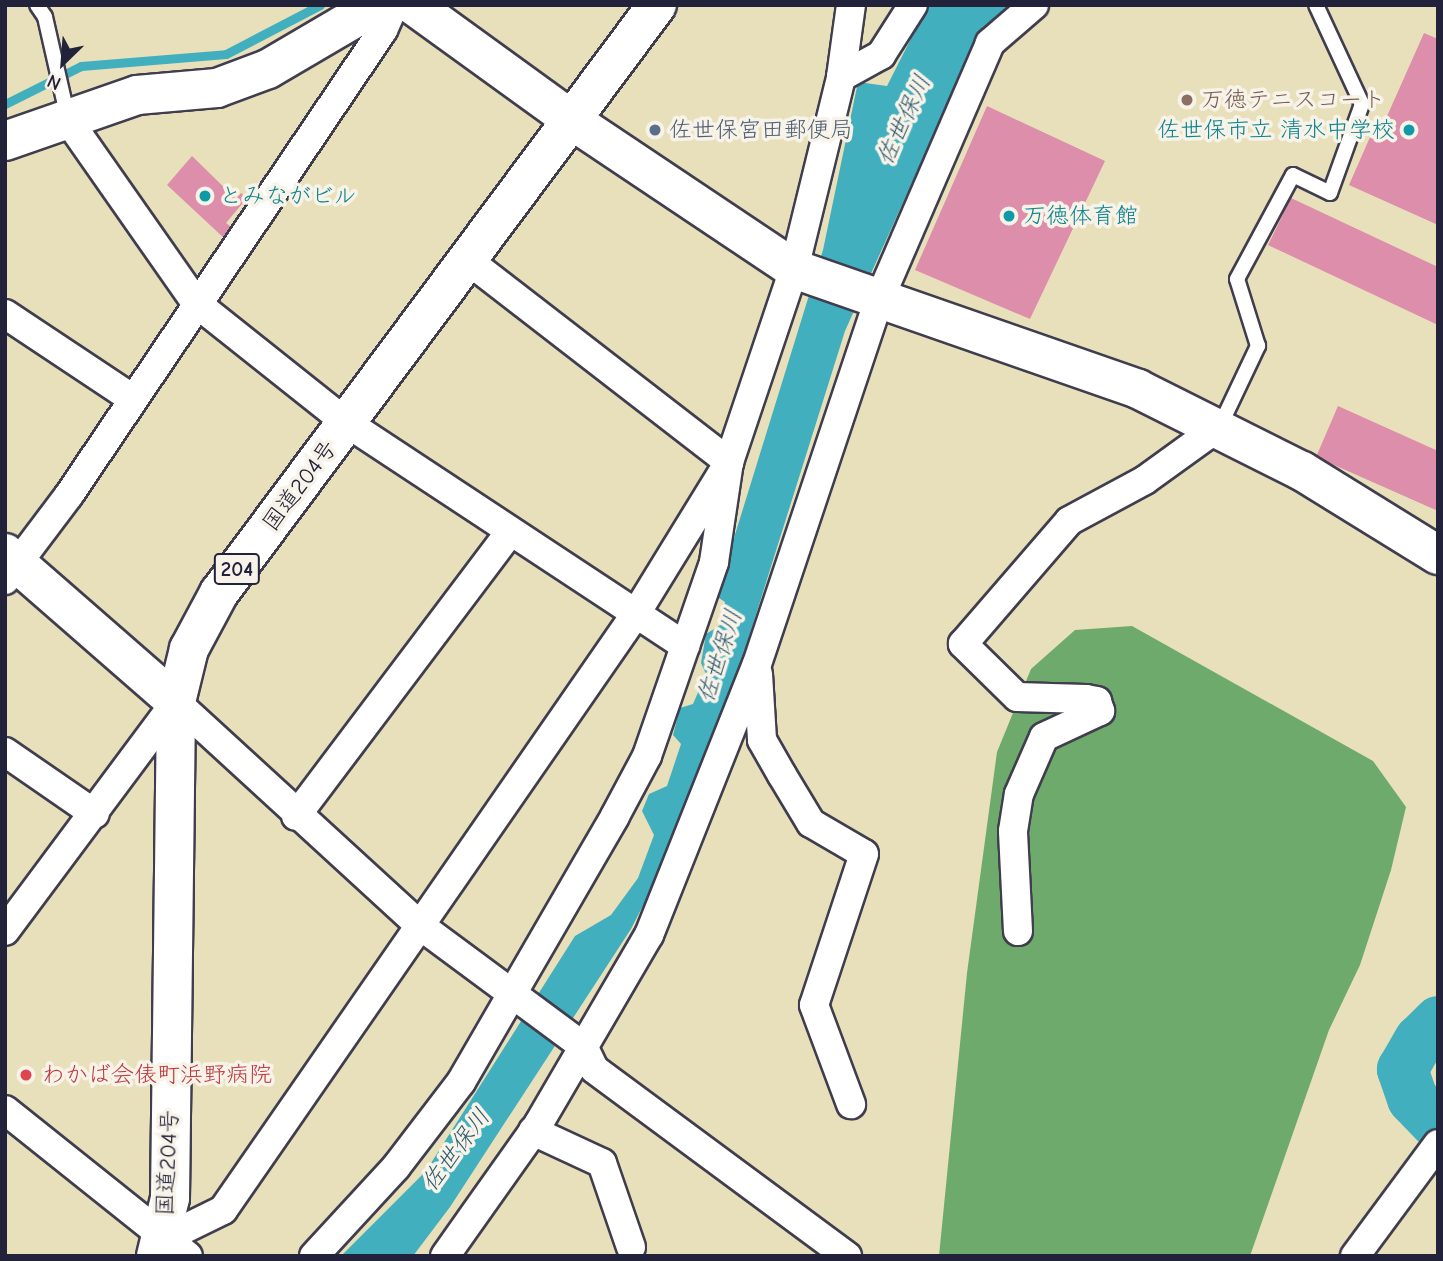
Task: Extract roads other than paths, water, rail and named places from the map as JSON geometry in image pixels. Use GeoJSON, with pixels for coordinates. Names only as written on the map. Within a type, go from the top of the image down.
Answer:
{"type":"FeatureCollection","features":[{"type":"Feature","properties":{"kind":"main road"},"geometry":{"type":"LineString","coordinates":[[5,141],[66,108],[137,95],[217,89],[268,69],[377,5]]}},
{"type":"Feature","properties":{"kind":"main road"},"geometry":{"type":"LineString","coordinates":[[413,5],[573,121],[805,272],[1138,389],[1220,426],[1438,555]]}},
{"type":"Feature","properties":{"kind":"main road","name":"国道204号"},"geometry":{"type":"LineString","coordinates":[[169,1250],[176,702],[189,649],[219,593],[469,261],[657,5]]}},
{"type":"Feature","properties":{"kind":"main road"},"geometry":{"type":"LineString","coordinates":[[9,564],[176,702]]}},
{"type":"Feature","properties":{"kind":"street"},"geometry":{"type":"LineString","coordinates":[[9,564],[69,495],[196,303],[383,30],[394,5]]}},
{"type":"Feature","properties":{"kind":"street"},"geometry":{"type":"LineString","coordinates":[[5,1110],[169,1250],[223,1210],[418,924],[635,615],[729,462],[805,272],[841,77],[851,5]]}},
{"type":"Feature","properties":{"kind":"street"},"geometry":{"type":"LineString","coordinates":[[841,77],[881,55],[913,5]]}},
{"type":"Feature","properties":{"kind":"street"},"geometry":{"type":"LineString","coordinates":[[445,1256],[533,1131],[649,935],[757,664],[871,297],[990,43],[1034,5]]}},
{"type":"Feature","properties":{"kind":"street"},"geometry":{"type":"LineString","coordinates":[[66,108],[196,303],[347,424],[509,533],[685,646]]}},
{"type":"Feature","properties":{"kind":"street"},"geometry":{"type":"LineString","coordinates":[[469,261],[729,462]]}},
{"type":"Feature","properties":{"kind":"street"},"geometry":{"type":"LineString","coordinates":[[5,314],[133,399]]}},
{"type":"Feature","properties":{"kind":"street"},"geometry":{"type":"LineString","coordinates":[[1018,930],[1013,831],[1019,794],[1044,737],[1100,711],[1097,701],[1086,699],[1017,697],[963,644],[1069,521],[1144,480],[1220,426]]}},
{"type":"Feature","properties":{"kind":"street"},"geometry":{"type":"LineString","coordinates":[[314,1256],[396,1167],[461,1082],[647,756],[714,562],[729,462]]}},
{"type":"Feature","properties":{"kind":"street"},"geometry":{"type":"LineString","coordinates":[[296,816],[509,533]]}},
{"type":"Feature","properties":{"kind":"street"},"geometry":{"type":"LineString","coordinates":[[757,664],[762,740],[811,823],[864,854],[814,1005],[851,1104]]}},
{"type":"Feature","properties":{"kind":"street"},"geometry":{"type":"LineString","coordinates":[[5,931],[95,814],[176,702],[296,816],[418,924],[513,991],[583,1046],[594,1069],[844,1255]]}},
{"type":"Feature","properties":{"kind":"street"},"geometry":{"type":"LineString","coordinates":[[5,752],[95,814]]}},
{"type":"Feature","properties":{"kind":"street"},"geometry":{"type":"LineString","coordinates":[[533,1131],[602,1163],[631,1247]]}},
{"type":"Feature","properties":{"kind":"street"},"geometry":{"type":"LineString","coordinates":[[1354,1256],[1438,1144]]}},
{"type":"Feature","properties":{"kind":"lane"},"geometry":{"type":"LineString","coordinates":[[37,5],[45,17],[66,108]]}},
{"type":"Feature","properties":{"kind":"lane"},"geometry":{"type":"LineString","coordinates":[[1220,426],[1258,346],[1237,279],[1293,175],[1330,193],[1362,104],[1316,5]]}},
{"type":"Feature","properties":{"kind":"water","name":"佐世保川"},"geometry":{"type":"Polygon","coordinates":[[[928,5],[1013,5],[977,39],[845,331],[742,659],[650,892],[631,929],[450,1207],[413,1256],[341,1256],[426,1171],[575,936],[611,915],[638,878],[654,835],[642,811],[649,794],[667,786],[681,744],[673,735],[680,708],[693,704],[706,674],[701,663],[706,634],[722,624],[725,602],[716,596],[823,250],[858,82],[887,86],[928,5]]]}},
{"type":"Feature","properties":{"kind":"waterway"},"geometry":{"type":"LineString","coordinates":[[5,104],[81,66],[226,54],[320,5]]}},
{"type":"Feature","properties":{"kind":"waterway"},"geometry":{"type":"LineString","coordinates":[[1435,1122],[1412,1098],[1402,1069],[1419,1040],[1438,1021]]}},
{"type":"Feature","properties":{"kind":"place","name":"万徳テニスコート"},"geometry":{"type":"Point","coordinates":[1187,100]}},
{"type":"Feature","properties":{"kind":"place","name":"佐世保宮田郵便局"},"geometry":{"type":"Point","coordinates":[655,130]}},
{"type":"Feature","properties":{"kind":"place","name":"佐世保市立 清水中学校"},"geometry":{"type":"Point","coordinates":[1409,130]}},
{"type":"Feature","properties":{"kind":"place","name":"とみながビル"},"geometry":{"type":"Point","coordinates":[205,196]}},
{"type":"Feature","properties":{"kind":"place","name":"万徳体育館"},"geometry":{"type":"Point","coordinates":[1009,216]}},
{"type":"Feature","properties":{"kind":"place","name":"わかば会俵町浜野病院"},"geometry":{"type":"Point","coordinates":[26,1075]}}]}
